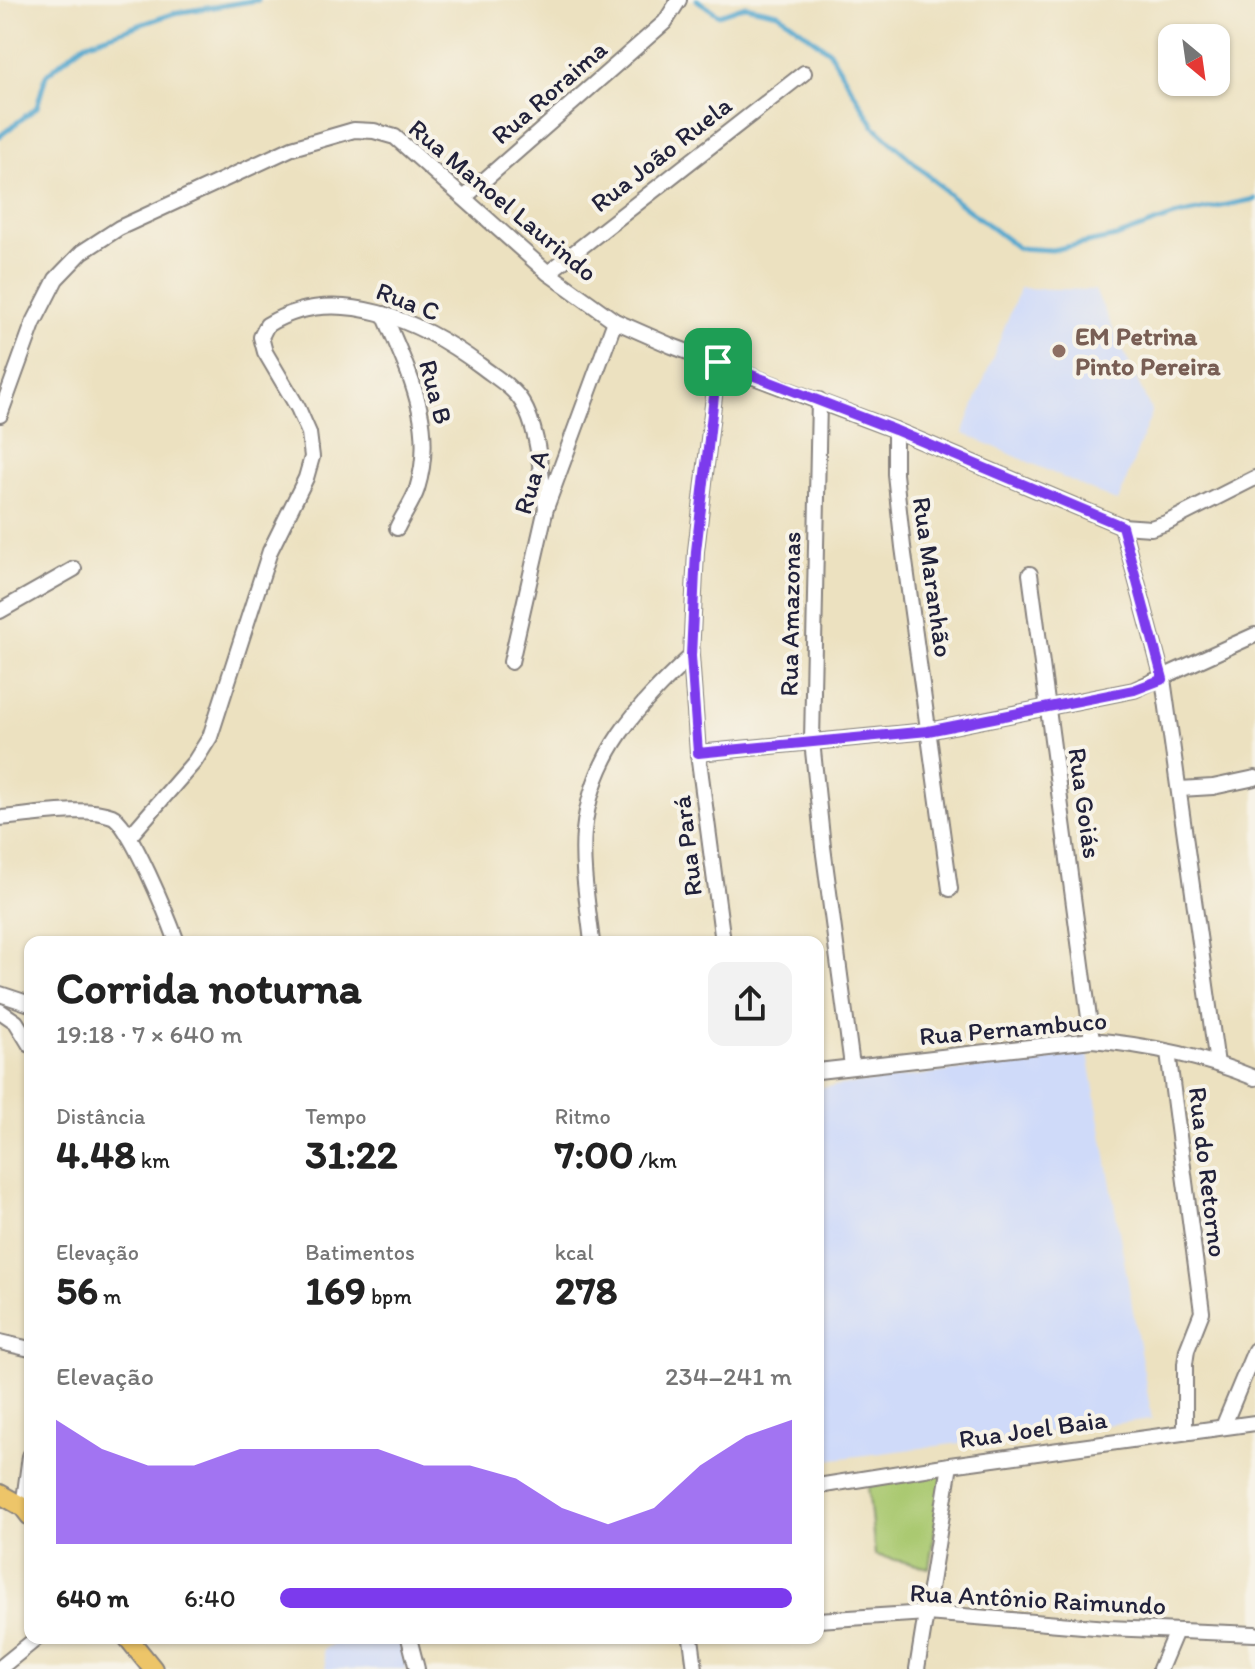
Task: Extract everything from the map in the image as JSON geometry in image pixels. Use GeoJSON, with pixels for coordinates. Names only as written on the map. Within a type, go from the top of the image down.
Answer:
{"type":"FeatureCollection","features":[{"type":"Feature","properties":{"kind":"main road"},"geometry":{"type":"LineString","coordinates":[[0,1494],[24,1510]]}},
{"type":"Feature","properties":{"kind":"main road"},"geometry":{"type":"LineString","coordinates":[[133,1644],[153,1669]]}},
{"type":"Feature","properties":{"kind":"street","name":"Rua Roraima"},"geometry":{"type":"LineString","coordinates":[[465,197],[665,22],[678,0]]}},
{"type":"Feature","properties":{"kind":"street","name":"Rua João Ruela"},"geometry":{"type":"LineString","coordinates":[[548,273],[804,73]]}},
{"type":"Feature","properties":{"kind":"street","name":"Rua Manoel Laurindo"},"geometry":{"type":"LineString","coordinates":[[0,415],[33,324],[56,279],[82,252],[119,228],[292,148],[354,130],[374,131],[395,137],[548,273],[615,321],[672,346],[895,430],[1122,526],[1151,528],[1178,518],[1255,478]]}},
{"type":"Feature","properties":{"kind":"street","name":"Rua C"},"geometry":{"type":"LineString","coordinates":[[130,836],[195,761],[210,737],[270,551],[306,478],[312,457],[309,433],[298,408],[265,352],[261,337],[267,325],[293,313],[357,307],[384,314],[462,352],[520,398],[534,431],[546,508]]}},
{"type":"Feature","properties":{"kind":"street","name":"Rua B"},"geometry":{"type":"LineString","coordinates":[[384,314],[414,388],[424,425],[417,491],[397,528]]}},
{"type":"Feature","properties":{"kind":"street","name":"Rua A"},"geometry":{"type":"LineString","coordinates":[[511,662],[546,508],[615,321]]}},
{"type":"Feature","properties":{"kind":"street","name":"Rua Pará"},"geometry":{"type":"LineString","coordinates":[[718,362],[696,551],[691,656],[698,753],[722,936]]}},
{"type":"Feature","properties":{"kind":"street","name":"Rua Amazonas"},"geometry":{"type":"LineString","coordinates":[[819,400],[812,741],[826,877],[852,1066]]}},
{"type":"Feature","properties":{"kind":"street","name":"Rua Maranhão"},"geometry":{"type":"LineString","coordinates":[[895,430],[895,474],[901,533],[950,889]]}},
{"type":"Feature","properties":{"kind":"street"},"geometry":{"type":"LineString","coordinates":[[1122,526],[1163,679],[1217,1064]]}},
{"type":"Feature","properties":{"kind":"street"},"geometry":{"type":"LineString","coordinates":[[0,611],[74,569]]}},
{"type":"Feature","properties":{"kind":"street","name":"Rua Goiás"},"geometry":{"type":"LineString","coordinates":[[1030,574],[1092,1040]]}},
{"type":"Feature","properties":{"kind":"street"},"geometry":{"type":"LineString","coordinates":[[698,753],[928,731],[1134,690],[1255,635]]}},
{"type":"Feature","properties":{"kind":"street"},"geometry":{"type":"LineString","coordinates":[[592,936],[584,833],[589,801],[602,762],[620,731],[638,709],[691,656]]}},
{"type":"Feature","properties":{"kind":"street"},"geometry":{"type":"LineString","coordinates":[[1180,789],[1213,787],[1255,778]]}},
{"type":"Feature","properties":{"kind":"street"},"geometry":{"type":"LineString","coordinates":[[0,818],[79,812],[116,818],[130,836],[174,936]]}},
{"type":"Feature","properties":{"kind":"street"},"geometry":{"type":"LineString","coordinates":[[0,994],[24,1002]]}},
{"type":"Feature","properties":{"kind":"street"},"geometry":{"type":"LineString","coordinates":[[0,1011],[16,1022],[24,1035]]}},
{"type":"Feature","properties":{"kind":"street","name":"Rua Pernambuco"},"geometry":{"type":"LineString","coordinates":[[824,1070],[1092,1040],[1168,1052],[1253,1074]]}},
{"type":"Feature","properties":{"kind":"street","name":"Rua do Retorno"},"geometry":{"type":"LineString","coordinates":[[1168,1052],[1202,1316],[1192,1336],[1185,1364],[1185,1432]]}},
{"type":"Feature","properties":{"kind":"street"},"geometry":{"type":"LineString","coordinates":[[0,1342],[24,1348]]}},
{"type":"Feature","properties":{"kind":"street"},"geometry":{"type":"LineString","coordinates":[[1223,1427],[1255,1350]]}},
{"type":"Feature","properties":{"kind":"street","name":"Rua Joel Baia"},"geometry":{"type":"LineString","coordinates":[[824,1485],[1255,1423]]}},
{"type":"Feature","properties":{"kind":"street"},"geometry":{"type":"LineString","coordinates":[[917,1669],[950,1465]]}},
{"type":"Feature","properties":{"kind":"street","name":"Rua Antônio Raimundo"},"geometry":{"type":"LineString","coordinates":[[824,1620],[927,1613],[1255,1634]]}},
{"type":"Feature","properties":{"kind":"street"},"geometry":{"type":"LineString","coordinates":[[1160,1669],[1176,1631]]}},
{"type":"Feature","properties":{"kind":"street"},"geometry":{"type":"LineString","coordinates":[[0,1668],[30,1644]]}},
{"type":"Feature","properties":{"kind":"street"},"geometry":{"type":"LineString","coordinates":[[411,1644],[417,1669]]}},
{"type":"Feature","properties":{"kind":"street"},"geometry":{"type":"LineString","coordinates":[[692,1644],[695,1669]]}},
{"type":"Feature","properties":{"kind":"shaded area","name":"EM Petrina Pinto Pereira"},"geometry":{"type":"Polygon","coordinates":[[[1020,288],[1095,290],[1152,412],[1118,502],[963,433],[1020,288]]]}},
{"type":"Feature","properties":{"kind":"shaded area"},"geometry":{"type":"Polygon","coordinates":[[[1088,1054],[1152,1419],[824,1460],[824,1087],[1088,1054]]]}},
{"type":"Feature","properties":{"kind":"shaded area"},"geometry":{"type":"Polygon","coordinates":[[[333,1644],[401,1644],[406,1669],[326,1669],[323,1649],[333,1644]]]}},
{"type":"Feature","properties":{"kind":"green space"},"geometry":{"type":"Polygon","coordinates":[[[944,1471],[929,1568],[875,1555],[868,1486],[944,1471]]]}},
{"type":"Feature","properties":{"kind":"waterway"},"geometry":{"type":"LineString","coordinates":[[0,136],[37,107],[46,75],[83,44],[175,13],[258,0]]}},
{"type":"Feature","properties":{"kind":"waterway"},"geometry":{"type":"LineString","coordinates":[[697,0],[719,15],[745,6],[778,13],[829,51],[874,126],[954,199],[1018,248],[1052,250],[1116,237],[1174,216],[1255,199]]}},
{"type":"Feature","properties":{"kind":"place","name":"EM Petrina Pinto Pereira"},"geometry":{"type":"Point","coordinates":[1059,351]}},
{"type":"Feature","properties":{"kind":"route"},"geometry":{"type":"LineString","coordinates":[[718,362],[895,430],[1122,526],[1163,679],[1134,690],[928,731],[698,753],[691,656],[696,551],[718,362]]}}]}
